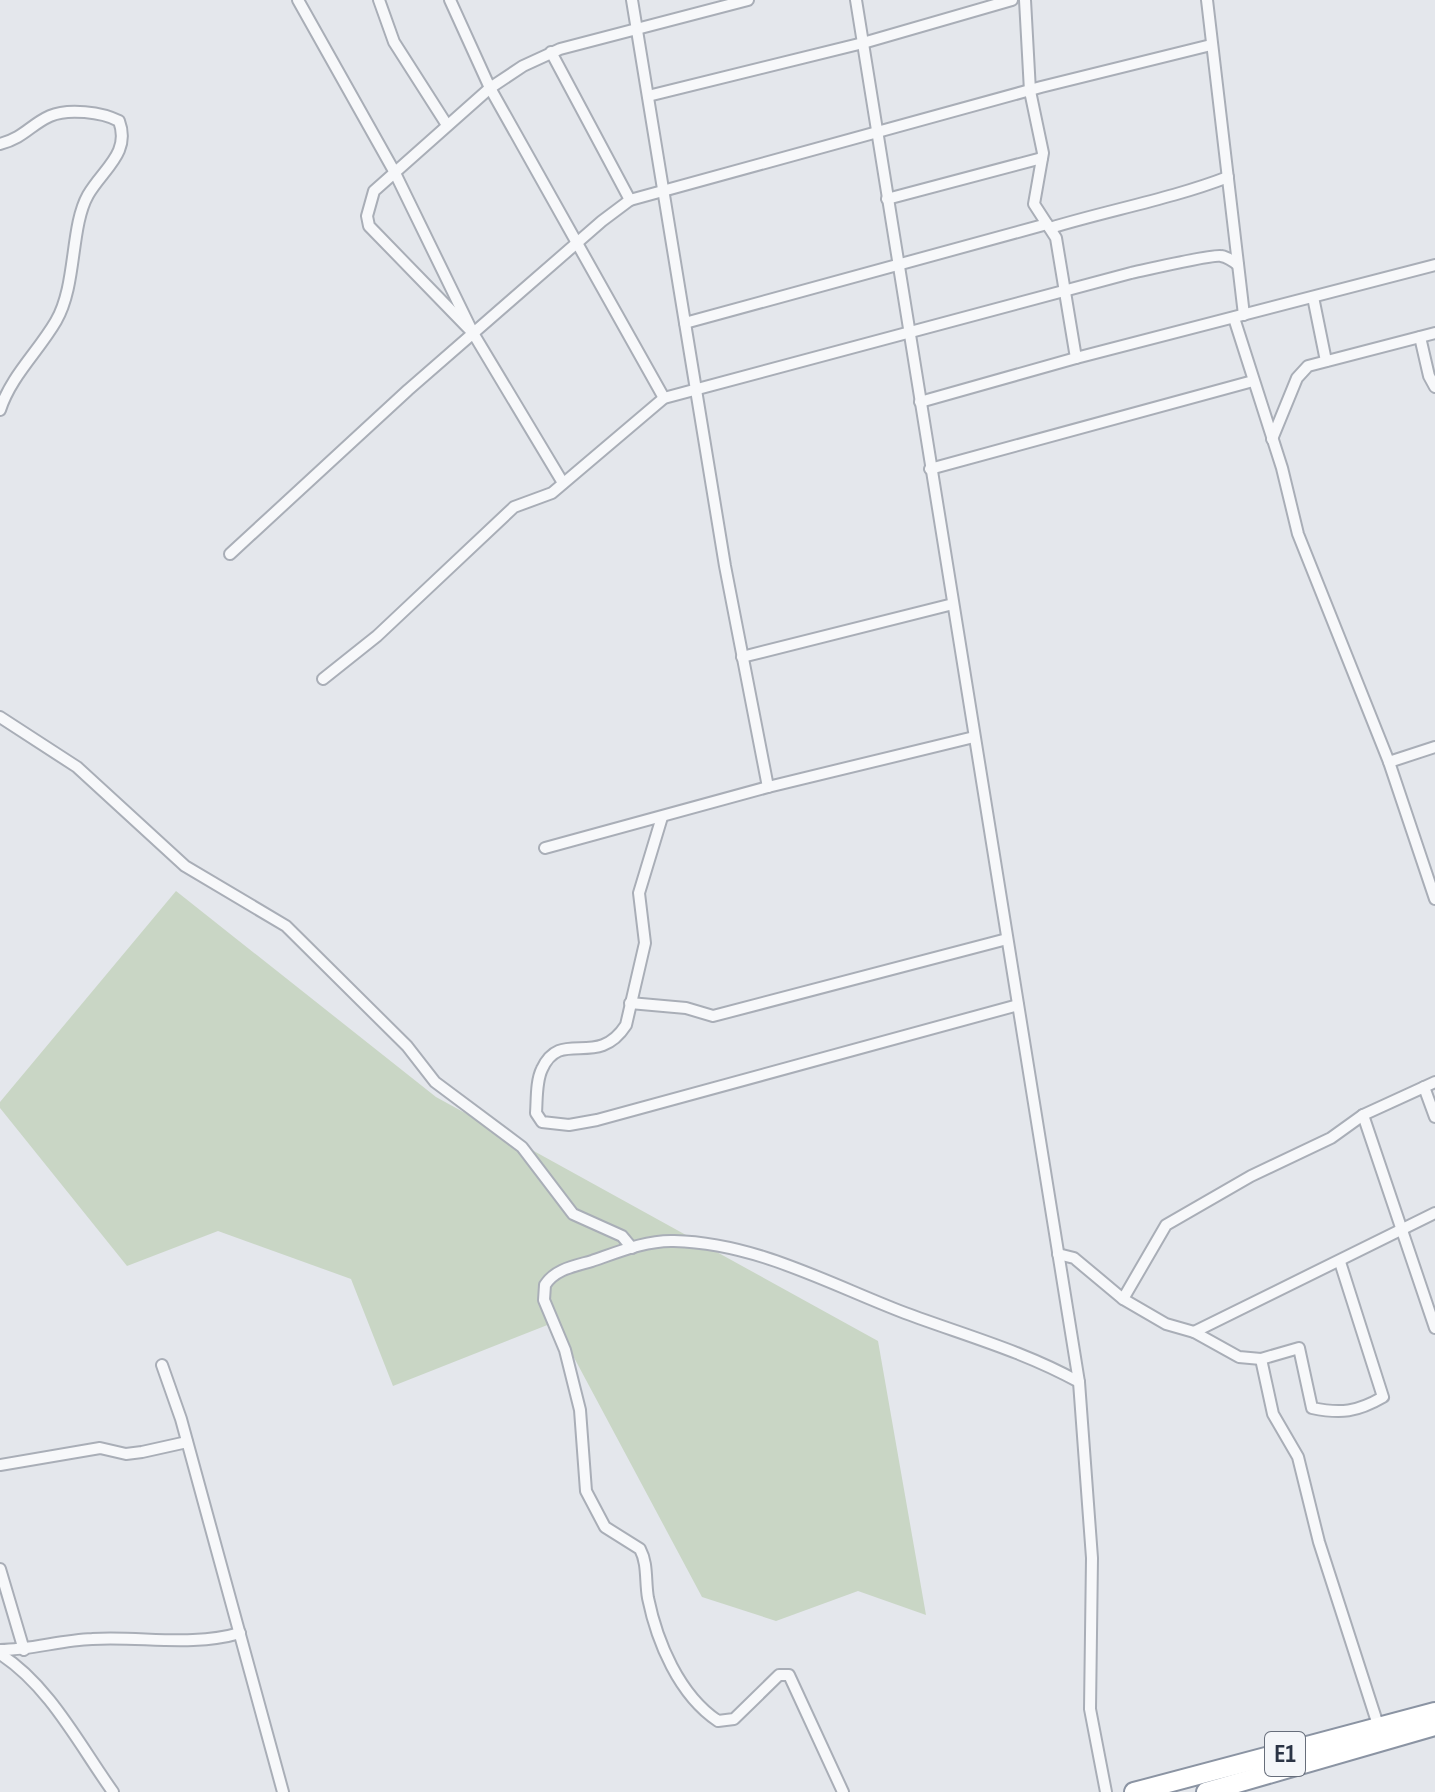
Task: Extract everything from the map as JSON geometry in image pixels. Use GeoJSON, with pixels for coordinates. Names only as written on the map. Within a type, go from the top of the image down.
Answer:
{"type":"FeatureCollection","features":[{"type":"Feature","properties":{"kind":"highway","name":"E1"},"geometry":{"type":"LineString","coordinates":[[1134,1792],[1435,1712]]}},
{"type":"Feature","properties":{"kind":"highway","name":"E1"},"geometry":{"type":"LineString","coordinates":[[1206,1792],[1246,1786],[1435,1726]]}},
{"type":"Feature","properties":{"kind":"street"},"geometry":{"type":"LineString","coordinates":[[298,0],[394,171],[447,274],[473,333],[563,483]]}},
{"type":"Feature","properties":{"kind":"street"},"geometry":{"type":"LineString","coordinates":[[379,0],[394,42],[447,125]]}},
{"type":"Feature","properties":{"kind":"street"},"geometry":{"type":"LineString","coordinates":[[450,0],[490,88],[664,398]]}},
{"type":"Feature","properties":{"kind":"street"},"geometry":{"type":"LineString","coordinates":[[632,0],[661,189],[742,657],[768,787]]}},
{"type":"Feature","properties":{"kind":"street"},"geometry":{"type":"LineString","coordinates":[[473,333],[369,226],[369,203],[374,191],[490,88],[551,52],[748,0]]}},
{"type":"Feature","properties":{"kind":"street"},"geometry":{"type":"LineString","coordinates":[[856,0],[1079,1382],[1092,1558],[1089,1622],[1091,1724],[1106,1792]]}},
{"type":"Feature","properties":{"kind":"street"},"geometry":{"type":"LineString","coordinates":[[648,96],[863,43],[1012,0]]}},
{"type":"Feature","properties":{"kind":"street"},"geometry":{"type":"LineString","coordinates":[[1025,0],[1030,91],[1042,158],[1034,204],[1056,238],[1076,358]]}},
{"type":"Feature","properties":{"kind":"street"},"geometry":{"type":"LineString","coordinates":[[1207,0],[1238,265],[1239,316],[1253,381],[1298,534],[1389,762],[1435,899]]}},
{"type":"Feature","properties":{"kind":"street"},"geometry":{"type":"LineString","coordinates":[[230,554],[473,333],[630,200],[661,189],[1211,45]]}},
{"type":"Feature","properties":{"kind":"street"},"geometry":{"type":"LineString","coordinates":[[551,52],[630,200]]}},
{"type":"Feature","properties":{"kind":"street"},"geometry":{"type":"LineString","coordinates":[[0,144],[21,138],[52,115],[108,115],[119,121],[123,132],[123,146],[84,205],[67,295],[57,320],[6,392],[0,410]]}},
{"type":"Feature","properties":{"kind":"street"},"geometry":{"type":"LineString","coordinates":[[887,199],[1042,158]]}},
{"type":"Feature","properties":{"kind":"street"},"geometry":{"type":"LineString","coordinates":[[685,323],[1157,197],[1191,191],[1228,177]]}},
{"type":"Feature","properties":{"kind":"street"},"geometry":{"type":"LineString","coordinates":[[323,679],[377,636],[514,507],[552,493],[664,398],[1209,255],[1227,257],[1238,265]]}},
{"type":"Feature","properties":{"kind":"street"},"geometry":{"type":"LineString","coordinates":[[920,402],[1076,358],[1435,265]]}},
{"type":"Feature","properties":{"kind":"street"},"geometry":{"type":"LineString","coordinates":[[1313,297],[1326,361]]}},
{"type":"Feature","properties":{"kind":"street"},"geometry":{"type":"LineString","coordinates":[[1272,439],[1297,378],[1308,366],[1435,333]]}},
{"type":"Feature","properties":{"kind":"street"},"geometry":{"type":"LineString","coordinates":[[1420,337],[1429,376],[1435,387]]}},
{"type":"Feature","properties":{"kind":"street"},"geometry":{"type":"LineString","coordinates":[[930,469],[1253,381]]}},
{"type":"Feature","properties":{"kind":"street"},"geometry":{"type":"LineString","coordinates":[[742,657],[953,604]]}},
{"type":"Feature","properties":{"kind":"street"},"geometry":{"type":"LineString","coordinates":[[0,717],[77,767],[185,866],[286,926],[407,1046],[435,1082],[522,1147],[573,1214],[622,1236],[632,1248]]}},
{"type":"Feature","properties":{"kind":"street"},"geometry":{"type":"LineString","coordinates":[[545,848],[768,787],[974,737]]}},
{"type":"Feature","properties":{"kind":"street"},"geometry":{"type":"LineString","coordinates":[[1389,762],[1435,747]]}},
{"type":"Feature","properties":{"kind":"street"},"geometry":{"type":"LineString","coordinates":[[662,817],[639,893],[645,943],[626,1025],[603,1046],[559,1050],[544,1065],[536,1113],[542,1122],[569,1125],[597,1120],[1018,1005]]}},
{"type":"Feature","properties":{"kind":"street"},"geometry":{"type":"LineString","coordinates":[[630,1003],[686,1008],[713,1016],[1007,939]]}},
{"type":"Feature","properties":{"kind":"street"},"geometry":{"type":"LineString","coordinates":[[1123,1299],[1166,1225],[1251,1176],[1331,1138],[1363,1115],[1430,1085],[1435,1117]]}},
{"type":"Feature","properties":{"kind":"street"},"geometry":{"type":"LineString","coordinates":[[1363,1115],[1435,1328]]}},
{"type":"Feature","properties":{"kind":"street"},"geometry":{"type":"LineString","coordinates":[[1194,1332],[1261,1296],[1340,1262],[1435,1213]]}},
{"type":"Feature","properties":{"kind":"street"},"geometry":{"type":"LineString","coordinates":[[843,1792],[789,1675],[779,1675],[734,1719],[718,1721],[688,1695],[661,1641],[648,1598],[640,1549],[605,1527],[586,1491],[580,1410],[565,1350],[543,1292],[548,1280],[563,1270],[632,1248],[672,1240],[726,1247],[784,1263],[905,1313],[1014,1350],[1079,1382]]}},
{"type":"Feature","properties":{"kind":"street"},"geometry":{"type":"LineString","coordinates":[[1058,1254],[1074,1258],[1123,1299],[1166,1324],[1194,1332],[1239,1357],[1261,1359],[1299,1348],[1312,1408],[1341,1414],[1365,1407],[1383,1397],[1340,1262]]}},
{"type":"Feature","properties":{"kind":"street"},"geometry":{"type":"LineString","coordinates":[[1261,1359],[1273,1414],[1298,1457],[1319,1542],[1379,1728]]}},
{"type":"Feature","properties":{"kind":"street"},"geometry":{"type":"LineString","coordinates":[[162,1365],[187,1442],[283,1792]]}},
{"type":"Feature","properties":{"kind":"street"},"geometry":{"type":"LineString","coordinates":[[0,1465],[100,1448],[126,1454],[187,1442]]}},
{"type":"Feature","properties":{"kind":"street"},"geometry":{"type":"LineString","coordinates":[[0,1569],[24,1650]]}},
{"type":"Feature","properties":{"kind":"street"},"geometry":{"type":"LineString","coordinates":[[0,1652],[90,1639],[218,1639],[240,1633]]}},
{"type":"Feature","properties":{"kind":"street"},"geometry":{"type":"LineString","coordinates":[[0,1652],[30,1679],[53,1707],[113,1792]]}},
{"type":"Feature","properties":{"kind":"green space"},"geometry":{"type":"Polygon","coordinates":[[[176,891],[436,1097],[878,1341],[926,1615],[858,1591],[776,1621],[702,1597],[555,1322],[393,1386],[351,1279],[218,1231],[127,1266],[0,1108],[0,1102],[176,891]]]}}]}
